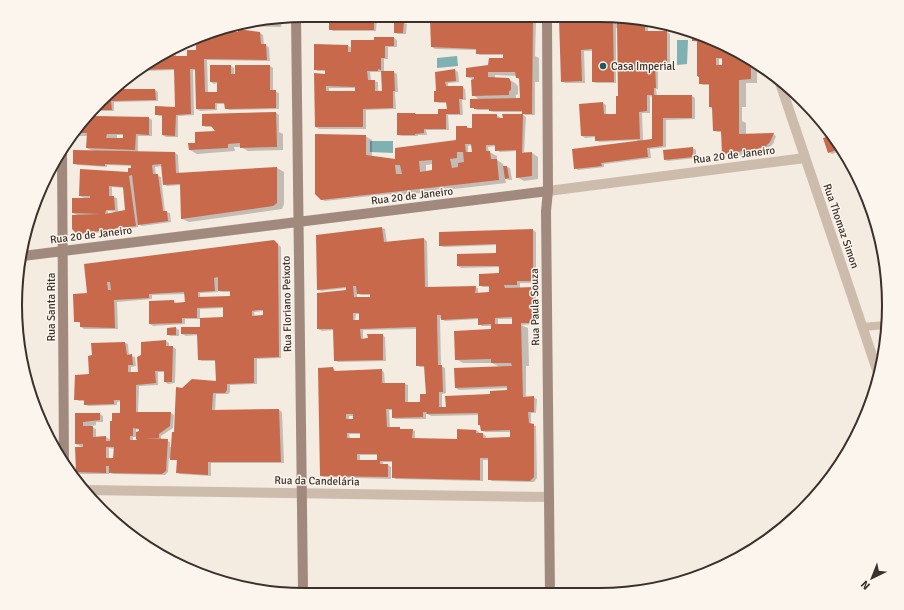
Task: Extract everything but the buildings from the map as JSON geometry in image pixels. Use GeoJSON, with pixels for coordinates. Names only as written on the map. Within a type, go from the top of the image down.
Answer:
{"type":"FeatureCollection","features":[{"type":"Feature","properties":{"kind":"main road","name":"Rua Floriano Peixoto"},"geometry":{"type":"LineString","coordinates":[[296,22],[303,588]]}},
{"type":"Feature","properties":{"kind":"main road","name":"Rua Paula Souza"},"geometry":{"type":"LineString","coordinates":[[547,22],[548,191],[546,219],[550,588]]}},
{"type":"Feature","properties":{"kind":"main road","name":"Rua Santa Rita"},"geometry":{"type":"LineString","coordinates":[[62,160],[64,452]]}},
{"type":"Feature","properties":{"kind":"main road","name":"Rua 20 de Janeiro"},"geometry":{"type":"LineString","coordinates":[[26,256],[548,191]]}},
{"type":"Feature","properties":{"kind":"street","name":"Rua Thomaz Simon"},"geometry":{"type":"LineString","coordinates":[[782,89],[875,366]]}},
{"type":"Feature","properties":{"kind":"street","name":"Rua 20 de Janeiro"},"geometry":{"type":"LineString","coordinates":[[548,191],[805,158]]}},
{"type":"Feature","properties":{"kind":"street","name":"Rua da Candelária"},"geometry":{"type":"LineString","coordinates":[[90,490],[549,497]]}},
{"type":"Feature","properties":{"kind":"lane"},"geometry":{"type":"LineString","coordinates":[[862,327],[881,325]]}},
{"type":"Feature","properties":{"kind":"water"},"geometry":{"type":"Polygon","coordinates":[[[677,40],[688,40],[687,64],[677,65],[677,40]]]}},
{"type":"Feature","properties":{"kind":"water"},"geometry":{"type":"Polygon","coordinates":[[[457,56],[458,66],[437,68],[437,58],[457,56]]]}},
{"type":"Feature","properties":{"kind":"water"},"geometry":{"type":"Polygon","coordinates":[[[370,141],[393,141],[393,153],[370,152],[370,141]]]}},
{"type":"Feature","properties":{"kind":"place","name":"Casa Imperial"},"geometry":{"type":"Point","coordinates":[603,66]}}]}
